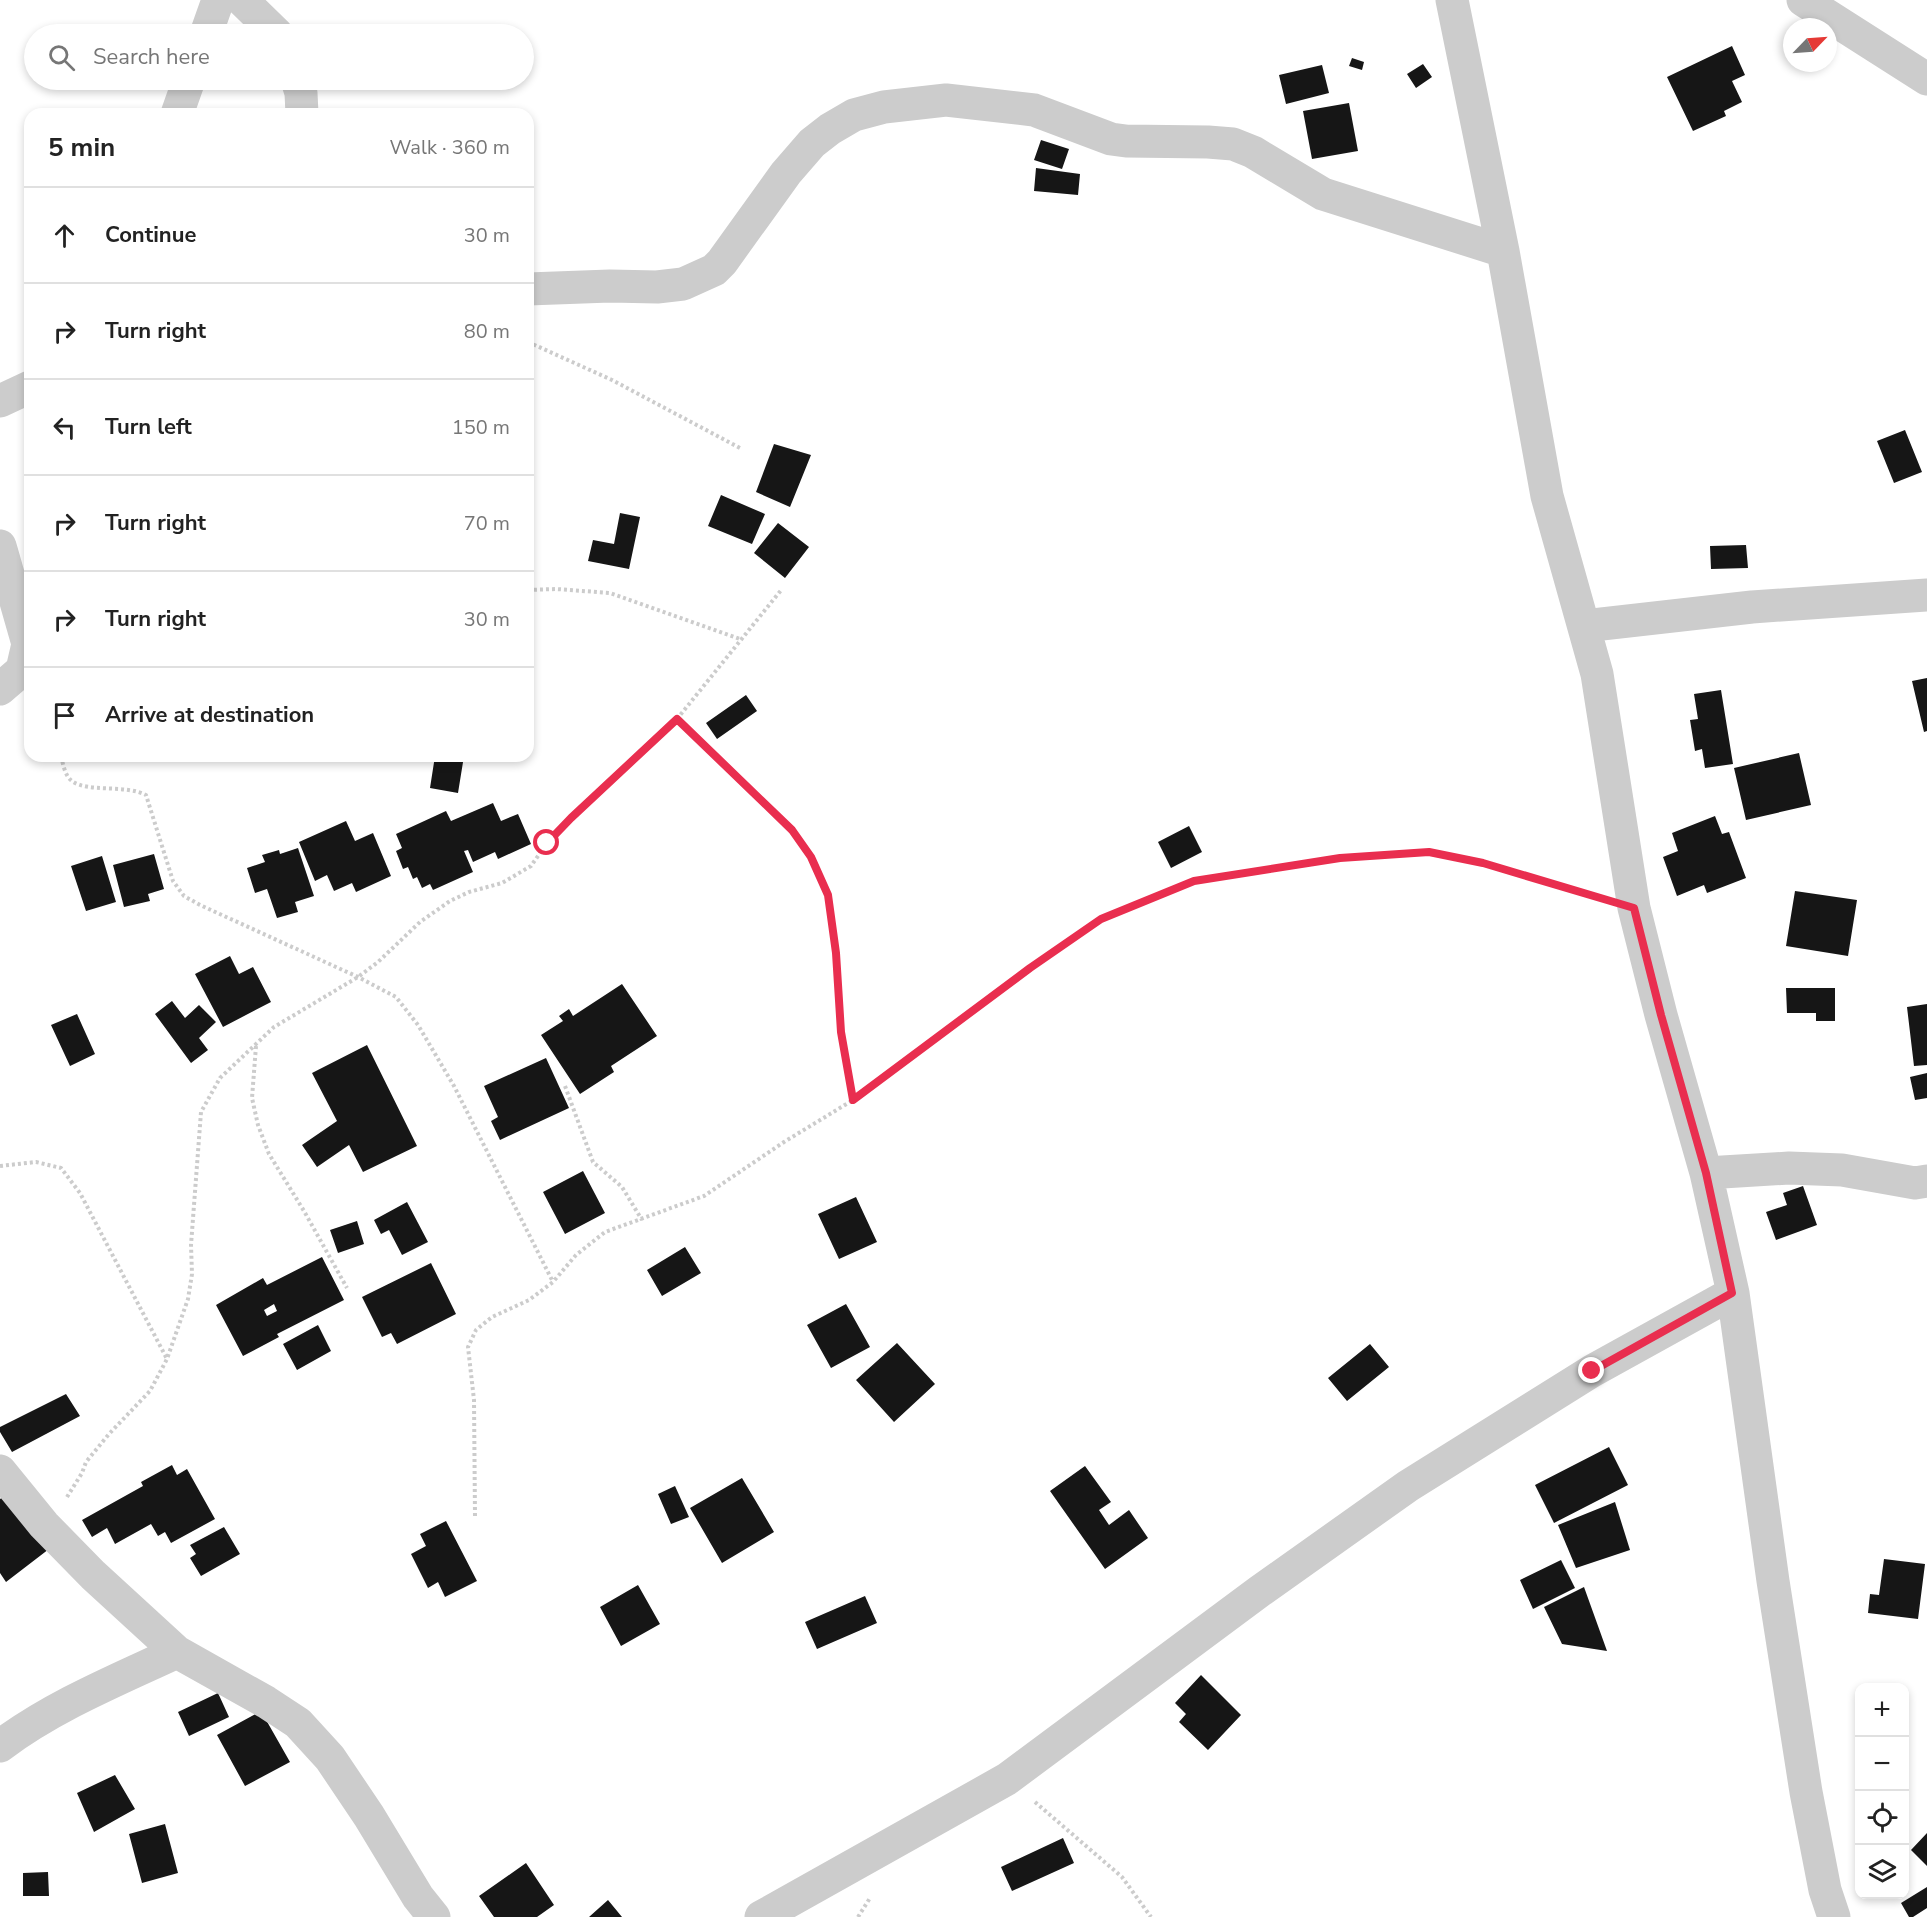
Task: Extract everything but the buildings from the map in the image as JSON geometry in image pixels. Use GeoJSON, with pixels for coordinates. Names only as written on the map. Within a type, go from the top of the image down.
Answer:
{"type":"FeatureCollection","features":[{"type":"Feature","properties":{"kind":"street"},"geometry":{"type":"LineString","coordinates":[[210,24],[218,0]]}},
{"type":"Feature","properties":{"kind":"street"},"geometry":{"type":"LineString","coordinates":[[242,0],[267,24]]}},
{"type":"Feature","properties":{"kind":"street"},"geometry":{"type":"LineString","coordinates":[[1452,0],[1503,251],[1547,496],[1597,674],[1634,908],[1661,1015],[1706,1173],[1732,1293],[1806,1792],[1825,1890],[1834,1917]]}},
{"type":"Feature","properties":{"kind":"street"},"geometry":{"type":"LineString","coordinates":[[1803,0],[1927,79]]}},
{"type":"Feature","properties":{"kind":"street"},"geometry":{"type":"LineString","coordinates":[[179,108],[185,90]]}},
{"type":"Feature","properties":{"kind":"street"},"geometry":{"type":"LineString","coordinates":[[300,90],[302,108]]}},
{"type":"Feature","properties":{"kind":"street"},"geometry":{"type":"LineString","coordinates":[[534,289],[657,287],[682,284],[714,270],[786,173],[812,143],[830,129],[854,116],[884,107],[946,100],[1034,110],[1111,139],[1233,144],[1253,152],[1323,194],[1503,251]]}},
{"type":"Feature","properties":{"kind":"street"},"geometry":{"type":"LineString","coordinates":[[0,401],[24,390]]}},
{"type":"Feature","properties":{"kind":"street"},"geometry":{"type":"LineString","coordinates":[[0,546],[24,630]]}},
{"type":"Feature","properties":{"kind":"street"},"geometry":{"type":"LineString","coordinates":[[1584,626],[1752,607],[1927,595]]}},
{"type":"Feature","properties":{"kind":"street"},"geometry":{"type":"LineString","coordinates":[[0,688],[22,670],[24,661]]}},
{"type":"Feature","properties":{"kind":"street"},"geometry":{"type":"LineString","coordinates":[[1706,1173],[1790,1168],[1842,1170],[1915,1183],[1927,1181]]}},
{"type":"Feature","properties":{"kind":"street"},"geometry":{"type":"LineString","coordinates":[[760,1917],[1007,1779],[1260,1590],[1408,1486],[1592,1371],[1732,1293]]}},
{"type":"Feature","properties":{"kind":"street"},"geometry":{"type":"LineString","coordinates":[[2,1478],[93,1575],[177,1652],[266,1702],[298,1723],[330,1758],[369,1816],[418,1897],[434,1917]]}},
{"type":"Feature","properties":{"kind":"street"},"geometry":{"type":"LineString","coordinates":[[0,1746],[20,1731],[96,1690],[177,1652]]}},
{"type":"Feature","properties":{"kind":"path"},"geometry":{"type":"LineString","coordinates":[[534,345],[612,380],[740,448]]}},
{"type":"Feature","properties":{"kind":"path"},"geometry":{"type":"LineString","coordinates":[[534,591],[556,589],[610,593],[740,639]]}},
{"type":"Feature","properties":{"kind":"path"},"geometry":{"type":"LineString","coordinates":[[44,1525],[57,1506],[71,1493],[86,1462],[108,1434],[150,1390],[166,1359],[188,1299],[192,1274],[191,1245],[201,1112],[220,1078],[274,1028],[358,977],[378,962],[420,922],[450,901],[469,892],[502,883],[531,866],[547,843],[571,818],[677,719],[782,589]]}},
{"type":"Feature","properties":{"kind":"path"},"geometry":{"type":"LineString","coordinates":[[677,719],[792,830],[811,857],[828,895],[836,953],[841,1032],[853,1100]]}},
{"type":"Feature","properties":{"kind":"path"},"geometry":{"type":"LineString","coordinates":[[63,762],[67,776],[74,783],[136,790],[146,795],[173,881],[184,896],[396,997],[418,1025],[454,1086],[553,1282]]}},
{"type":"Feature","properties":{"kind":"path"},"geometry":{"type":"LineString","coordinates":[[475,1516],[474,1400],[468,1347],[476,1330],[492,1317],[529,1300],[553,1282],[576,1255],[605,1232],[704,1196],[784,1142],[853,1100],[1030,968],[1101,919],[1194,881],[1340,858],[1429,852],[1483,863],[1634,908]]}},
{"type":"Feature","properties":{"kind":"path"},"geometry":{"type":"LineString","coordinates":[[256,1045],[252,1098],[268,1154],[304,1211],[347,1288]]}},
{"type":"Feature","properties":{"kind":"path"},"geometry":{"type":"LineString","coordinates":[[565,1086],[593,1162],[622,1187],[642,1220]]}},
{"type":"Feature","properties":{"kind":"path"},"geometry":{"type":"LineString","coordinates":[[0,1166],[36,1162],[61,1168],[80,1193],[166,1359]]}},
{"type":"Feature","properties":{"kind":"path"},"geometry":{"type":"LineString","coordinates":[[1007,1779],[1122,1877],[1151,1917]]}},
{"type":"Feature","properties":{"kind":"route"},"geometry":{"type":"LineString","coordinates":[[547,843],[677,719],[792,830],[811,857],[828,895],[836,953],[841,1032],[853,1100],[1030,968],[1101,919],[1194,881],[1340,858],[1429,852],[1483,863],[1634,908],[1661,1015],[1706,1173],[1732,1293],[1592,1371]]}}]}
